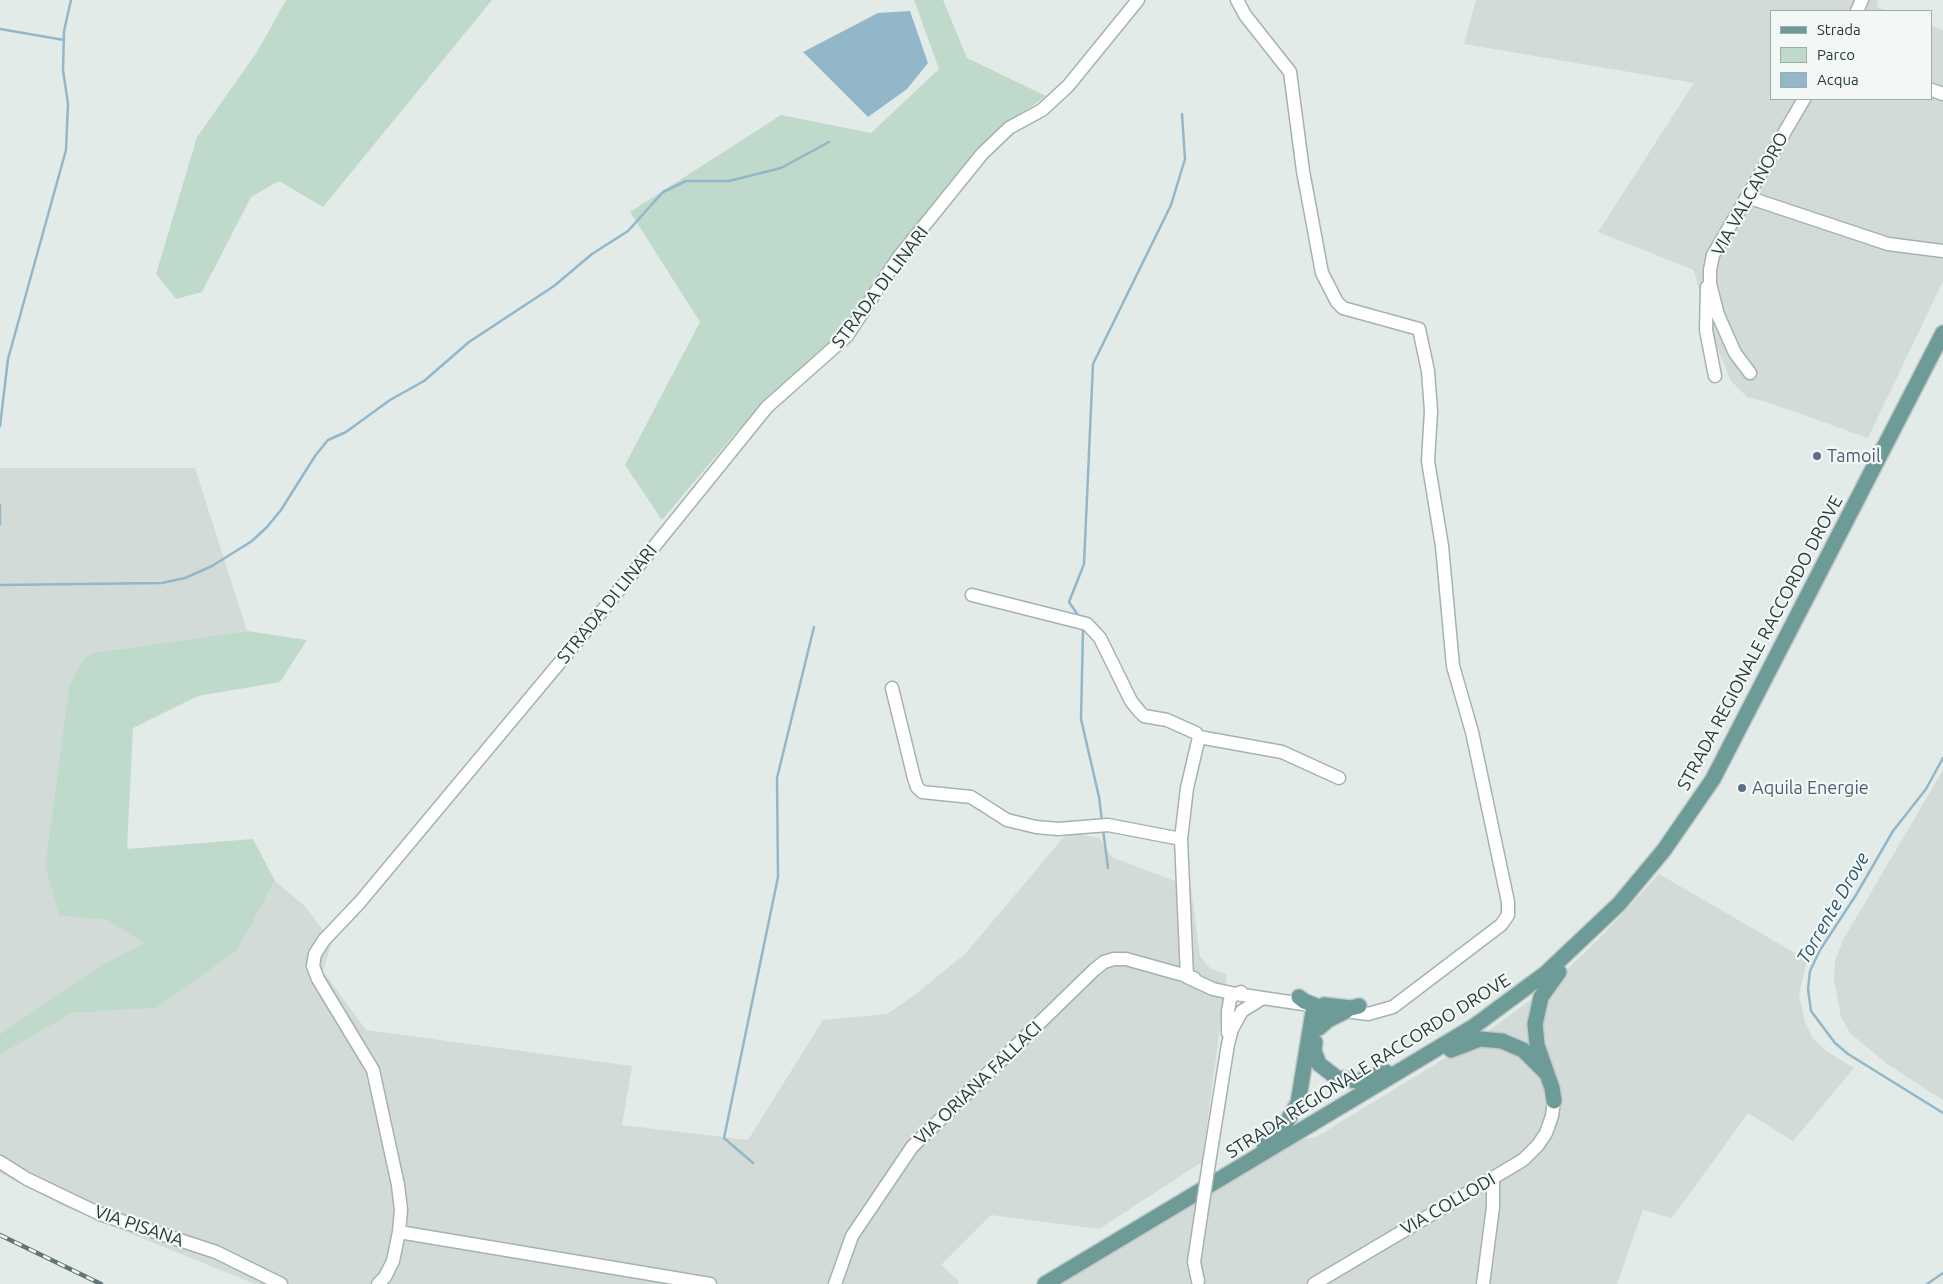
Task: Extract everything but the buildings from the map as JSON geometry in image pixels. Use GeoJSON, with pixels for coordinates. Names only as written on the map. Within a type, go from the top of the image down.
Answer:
{"type":"FeatureCollection","features":[{"type":"Feature","properties":{"kind":"main road","name":"STRADA REGIONALE RACCORDO DROVE"},"geometry":{"type":"LineString","coordinates":[[1046,1284],[1464,1033],[1515,998],[1572,951],[1619,904],[1681,827],[1721,765],[1943,333]]}},
{"type":"Feature","properties":{"kind":"main road"},"geometry":{"type":"LineString","coordinates":[[1554,1101],[1535,1029],[1536,1014],[1541,997],[1554,977],[1605,928],[1619,904]]}},
{"type":"Feature","properties":{"kind":"main road"},"geometry":{"type":"LineString","coordinates":[[1294,998],[1300,1011],[1315,1027]]}},
{"type":"Feature","properties":{"kind":"main road"},"geometry":{"type":"LineString","coordinates":[[1294,998],[1319,1007]]}},
{"type":"Feature","properties":{"kind":"main road"},"geometry":{"type":"LineString","coordinates":[[1352,1009],[1327,1005],[1319,1007],[1312,1015],[1315,1027],[1314,1051],[1321,1066],[1337,1078],[1358,1081],[1386,1072],[1486,1011],[1515,998]]}},
{"type":"Feature","properties":{"kind":"main road"},"geometry":{"type":"LineString","coordinates":[[1167,1212],[1189,1190],[1256,1150],[1272,1139],[1285,1126],[1301,1093],[1315,1027],[1352,1009]]}},
{"type":"Feature","properties":{"kind":"main road"},"geometry":{"type":"LineString","coordinates":[[1302,1131],[1330,1122],[1450,1050],[1475,1040],[1490,1039],[1513,1044],[1532,1057],[1546,1073]]}},
{"type":"Feature","properties":{"kind":"street","name":"STRADA DI LINARI"},"geometry":{"type":"LineString","coordinates":[[376,1284],[393,1261],[399,1232],[398,1185],[373,1070],[318,979],[314,966],[315,954],[324,940],[360,902],[575,644],[767,407],[847,336],[898,258],[982,154],[1009,128],[1042,110],[1068,86],[1138,0]]}},
{"type":"Feature","properties":{"kind":"street"},"geometry":{"type":"LineString","coordinates":[[1217,986],[1352,1009],[1380,1007],[1401,1000],[1500,925],[1508,915],[1508,902],[1486,793],[1453,666],[1442,546],[1428,461],[1431,411],[1428,371],[1418,329],[1344,308],[1337,302],[1322,273],[1303,170],[1290,72],[1245,15],[1237,0]]}},
{"type":"Feature","properties":{"kind":"street","name":"VIA VALCANORO"},"geometry":{"type":"LineString","coordinates":[[1750,373],[1735,353],[1718,315],[1710,270],[1713,255],[1803,100]]}},
{"type":"Feature","properties":{"kind":"street"},"geometry":{"type":"LineString","coordinates":[[1747,197],[1888,244],[1943,251]]}},
{"type":"Feature","properties":{"kind":"street"},"geometry":{"type":"LineString","coordinates":[[1710,270],[1706,293],[1706,330],[1715,376]]}},
{"type":"Feature","properties":{"kind":"street"},"geometry":{"type":"LineString","coordinates":[[972,595],[1088,624],[1100,638],[1131,701],[1144,716],[1167,720],[1192,730],[1199,737],[1282,752],[1339,778]]}},
{"type":"Feature","properties":{"kind":"street"},"geometry":{"type":"LineString","coordinates":[[892,688],[914,778],[917,787],[922,792],[971,797],[1007,820],[1036,827],[1058,829],[1103,825],[1155,832],[1181,840]]}},
{"type":"Feature","properties":{"kind":"street"},"geometry":{"type":"LineString","coordinates":[[1182,976],[1181,840],[1187,788],[1199,737]]}},
{"type":"Feature","properties":{"kind":"street","name":"VIA ORIANA FALLACI"},"geometry":{"type":"LineString","coordinates":[[835,1284],[852,1236],[912,1147],[1104,962],[1114,959],[1126,959],[1217,986]]}},
{"type":"Feature","properties":{"kind":"street"},"geometry":{"type":"LineString","coordinates":[[1217,986],[1236,994],[1263,998],[1294,998]]}},
{"type":"Feature","properties":{"kind":"street"},"geometry":{"type":"LineString","coordinates":[[1217,986],[1233,1014]]}},
{"type":"Feature","properties":{"kind":"street"},"geometry":{"type":"LineString","coordinates":[[1236,994],[1243,992],[1294,998]]}},
{"type":"Feature","properties":{"kind":"street"},"geometry":{"type":"LineString","coordinates":[[1200,1283],[1194,1262],[1228,1044],[1238,997],[1236,994]]}},
{"type":"Feature","properties":{"kind":"street"},"geometry":{"type":"LineString","coordinates":[[1233,1014],[1263,998]]}},
{"type":"Feature","properties":{"kind":"street","name":"VIA COLLODI"},"geometry":{"type":"LineString","coordinates":[[1314,1284],[1521,1162],[1538,1146],[1550,1126],[1554,1101]]}},
{"type":"Feature","properties":{"kind":"street","name":"VIA PISANA"},"geometry":{"type":"LineString","coordinates":[[0,1162],[27,1179],[100,1214],[216,1252],[281,1284]]}},
{"type":"Feature","properties":{"kind":"street"},"geometry":{"type":"LineString","coordinates":[[1483,1284],[1493,1202],[1493,1178]]}},
{"type":"Feature","properties":{"kind":"street"},"geometry":{"type":"LineString","coordinates":[[399,1232],[710,1284]]}},
{"type":"Feature","properties":{"kind":"shaded area"},"geometry":{"type":"Polygon","coordinates":[[[1476,0],[1878,0],[1877,7],[1885,10],[1770,10],[1770,100],[1933,100],[1933,26],[1943,30],[1943,281],[1868,438],[1767,402],[1747,397],[1731,381],[1708,326],[1694,270],[1598,232],[1694,83],[1464,44],[1476,0]]]}},
{"type":"Feature","properties":{"kind":"shaded area"},"geometry":{"type":"Polygon","coordinates":[[[0,468],[195,468],[247,631],[92,653],[83,659],[69,687],[45,867],[59,916],[107,920],[145,943],[102,965],[0,1034],[0,468]]]}},
{"type":"Feature","properties":{"kind":"shaded area"},"geometry":{"type":"Polygon","coordinates":[[[1943,770],[1943,1100],[1887,1064],[1850,1033],[1841,1017],[1834,980],[1835,961],[1843,940],[1943,770]]]}},
{"type":"Feature","properties":{"kind":"shaded area"},"geometry":{"type":"Polygon","coordinates":[[[1068,832],[1099,838],[1112,857],[1191,887],[1200,956],[1210,968],[1227,975],[1202,1162],[1099,1229],[991,1215],[941,1265],[959,1281],[958,1284],[255,1284],[65,1207],[0,1173],[0,1055],[72,1013],[156,1008],[237,951],[275,881],[305,906],[332,942],[323,971],[366,1030],[632,1066],[622,1125],[748,1140],[823,1020],[887,1014],[916,994],[966,953],[1068,832]]]}},
{"type":"Feature","properties":{"kind":"shaded area"},"geometry":{"type":"Polygon","coordinates":[[[1659,874],[1807,960],[1799,995],[1805,1022],[1813,1039],[1828,1052],[1854,1068],[1793,1141],[1748,1113],[1672,1218],[1643,1210],[1617,1284],[1061,1284],[1301,1139],[1316,1137],[1480,1037],[1537,995],[1566,970],[1599,939],[1659,874]]]}},
{"type":"Feature","properties":{"kind":"green space"},"geometry":{"type":"Polygon","coordinates":[[[286,0],[492,0],[323,207],[279,181],[251,197],[202,292],[176,299],[156,274],[197,137],[257,52],[286,0]]]}},
{"type":"Feature","properties":{"kind":"green space"},"geometry":{"type":"Polygon","coordinates":[[[914,0],[943,0],[967,58],[1046,96],[1000,129],[918,227],[837,336],[783,384],[738,430],[662,520],[625,465],[700,322],[630,212],[781,115],[871,133],[939,69],[914,0]]]}},
{"type":"Feature","properties":{"kind":"green space"},"geometry":{"type":"Polygon","coordinates":[[[247,631],[307,640],[280,682],[198,696],[133,728],[127,849],[253,839],[275,881],[237,951],[156,1008],[72,1013],[0,1055],[0,1034],[102,965],[144,943],[107,920],[59,916],[45,867],[69,687],[83,659],[92,653],[247,631]]]}},
{"type":"Feature","properties":{"kind":"water"},"geometry":{"type":"Polygon","coordinates":[[[910,11],[928,63],[907,89],[868,117],[803,52],[878,13],[910,11]]]}},
{"type":"Feature","properties":{"kind":"waterway"},"geometry":{"type":"LineString","coordinates":[[0,426],[8,359],[66,150],[68,104],[63,70],[64,31],[71,0]]}},
{"type":"Feature","properties":{"kind":"waterway"},"geometry":{"type":"LineString","coordinates":[[0,29],[64,40]]}},
{"type":"Feature","properties":{"kind":"waterway"},"geometry":{"type":"LineString","coordinates":[[1080,618],[1069,602],[1084,564],[1093,364],[1171,205],[1185,159],[1182,114]]}},
{"type":"Feature","properties":{"kind":"waterway"},"geometry":{"type":"LineString","coordinates":[[0,585],[162,583],[185,578],[212,566],[252,541],[267,527],[281,510],[315,456],[328,440],[346,432],[390,400],[424,381],[469,342],[554,286],[592,254],[628,231],[663,192],[686,181],[729,181],[781,168],[829,142]]}},
{"type":"Feature","properties":{"kind":"waterway"},"geometry":{"type":"LineString","coordinates":[[0,505],[0,524]]}},
{"type":"Feature","properties":{"kind":"waterway"},"geometry":{"type":"LineString","coordinates":[[753,1163],[724,1138],[778,877],[777,778],[814,627]]}},
{"type":"Feature","properties":{"kind":"waterway"},"geometry":{"type":"LineString","coordinates":[[1083,630],[1081,719],[1099,797],[1102,821]]}},
{"type":"Feature","properties":{"kind":"waterway","name":"Torrente Drove"},"geometry":{"type":"LineString","coordinates":[[1943,758],[1926,789],[1893,831],[1856,895],[1820,950],[1810,971],[1808,989],[1811,1011],[1835,1043],[1848,1054],[1943,1113]]}},
{"type":"Feature","properties":{"kind":"waterway"},"geometry":{"type":"LineString","coordinates":[[1103,829],[1108,868]]}},
{"type":"Feature","properties":{"kind":"waterway","name":"Torrente Drove"},"geometry":{"type":"LineString","coordinates":[[1927,1284],[1943,1273]]}},
{"type":"Feature","properties":{"kind":"railway"},"geometry":{"type":"LineString","coordinates":[[0,1235],[101,1284]]}},
{"type":"Feature","properties":{"kind":"place","name":"Tamoil"},"geometry":{"type":"Point","coordinates":[1817,456]}},
{"type":"Feature","properties":{"kind":"place","name":"Aquila Energie"},"geometry":{"type":"Point","coordinates":[1742,788]}}]}
